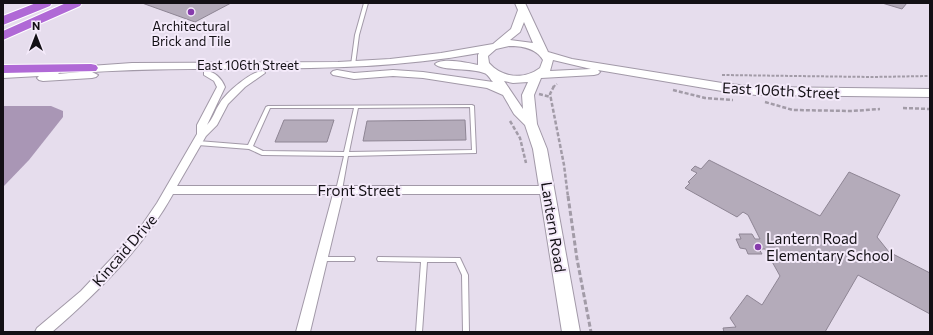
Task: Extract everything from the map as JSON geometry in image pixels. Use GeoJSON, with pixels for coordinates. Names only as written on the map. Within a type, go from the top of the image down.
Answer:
{"type":"FeatureCollection","features":[{"type":"Feature","properties":{"kind":"highway"},"geometry":{"type":"LineString","coordinates":[[3,20],[46,3]]}},
{"type":"Feature","properties":{"kind":"highway"},"geometry":{"type":"LineString","coordinates":[[3,32],[74,3]]}},
{"type":"Feature","properties":{"kind":"highway"},"geometry":{"type":"LineString","coordinates":[[3,36],[74,3]]}},
{"type":"Feature","properties":{"kind":"highway"},"geometry":{"type":"LineString","coordinates":[[3,69],[91,68]]}},
{"type":"Feature","properties":{"kind":"main road"},"geometry":{"type":"LineString","coordinates":[[490,72],[483,64],[482,58],[485,52],[516,30],[521,7]]}},
{"type":"Feature","properties":{"kind":"main road"},"geometry":{"type":"LineString","coordinates":[[521,7],[543,53]]}},
{"type":"Feature","properties":{"kind":"main road","name":"East 106th Street"},"geometry":{"type":"LineString","coordinates":[[3,76],[141,65],[353,65],[462,54],[509,43],[530,46],[543,53],[570,62],[722,87],[756,91],[930,93]]}},
{"type":"Feature","properties":{"kind":"main road","name":"Lantern Road"},"geometry":{"type":"LineString","coordinates":[[543,53],[548,60],[547,66],[537,75],[528,95],[531,124],[540,149],[548,190],[570,332]]}},
{"type":"Feature","properties":{"kind":"main road","name":"East 106th Street"},"geometry":{"type":"LineString","coordinates":[[3,82],[132,73],[337,73],[375,71],[439,64],[461,65],[490,72],[502,78],[514,79],[526,79],[537,75],[567,73],[634,72]]}},
{"type":"Feature","properties":{"kind":"main road","name":"Lantern Road"},"geometry":{"type":"LineString","coordinates":[[490,72],[507,92],[518,111],[531,124]]}},
{"type":"Feature","properties":{"kind":"main road"},"geometry":{"type":"LineString","coordinates":[[337,73],[354,76],[393,73],[423,75],[490,85],[507,92]]}},
{"type":"Feature","properties":{"kind":"street","name":"Kincaid Drive"},"geometry":{"type":"LineString","coordinates":[[200,139],[202,125],[221,87],[218,80],[207,73]]}},
{"type":"Feature","properties":{"kind":"street","name":"Kincaid Drive"},"geometry":{"type":"LineString","coordinates":[[42,332],[85,295],[118,261],[144,231],[200,139],[214,123],[224,103],[242,85],[260,73]]}},
{"type":"Feature","properties":{"kind":"street","name":"Front Street"},"geometry":{"type":"LineString","coordinates":[[170,190],[548,190]]}},
{"type":"Feature","properties":{"kind":"street"},"geometry":{"type":"LineString","coordinates":[[303,332],[339,190]]}},
{"type":"Feature","properties":{"kind":"lane"},"geometry":{"type":"LineString","coordinates":[[353,65],[357,35],[366,3]]}},
{"type":"Feature","properties":{"kind":"lane"},"geometry":{"type":"LineString","coordinates":[[200,139],[250,147],[262,153],[346,154],[474,152],[472,106],[268,107],[250,147]]}},
{"type":"Feature","properties":{"kind":"lane"},"geometry":{"type":"LineString","coordinates":[[339,190],[356,107]]}},
{"type":"Feature","properties":{"kind":"lane"},"geometry":{"type":"LineString","coordinates":[[321,259],[352,259]]}},
{"type":"Feature","properties":{"kind":"lane"},"geometry":{"type":"LineString","coordinates":[[380,259],[458,260],[465,275],[466,332]]}},
{"type":"Feature","properties":{"kind":"lane"},"geometry":{"type":"LineString","coordinates":[[419,332],[424,260]]}},
{"type":"Feature","properties":{"kind":"path"},"geometry":{"type":"LineString","coordinates":[[716,76],[871,78],[930,76]]}},
{"type":"Feature","properties":{"kind":"path"},"geometry":{"type":"LineString","coordinates":[[538,94],[551,97],[564,165],[577,259],[591,332]]}},
{"type":"Feature","properties":{"kind":"path"},"geometry":{"type":"LineString","coordinates":[[903,108],[930,109]]}},
{"type":"Feature","properties":{"kind":"path"},"geometry":{"type":"LineString","coordinates":[[509,118],[520,138],[526,163]]}},
{"type":"Feature","properties":{"kind":"shaded area"},"geometry":{"type":"Polygon","coordinates":[[[3,106],[51,106],[63,111],[63,117],[29,160],[3,187],[3,106]]]}},
{"type":"Feature","properties":{"kind":"building","name":"Architectural Brick and Tile"},"geometry":{"type":"Polygon","coordinates":[[[142,3],[231,3],[195,22],[142,3]]]}},
{"type":"Feature","properties":{"kind":"building"},"geometry":{"type":"Polygon","coordinates":[[[882,3],[907,3],[902,9],[882,3]]]}},
{"type":"Feature","properties":{"kind":"building"},"geometry":{"type":"Polygon","coordinates":[[[284,120],[334,120],[327,142],[275,142],[284,120]]]}},
{"type":"Feature","properties":{"kind":"building"},"geometry":{"type":"Polygon","coordinates":[[[465,120],[466,140],[363,141],[367,121],[465,120]]]}},
{"type":"Feature","properties":{"kind":"building"},"geometry":{"type":"Polygon","coordinates":[[[709,160],[820,216],[849,172],[900,195],[877,237],[889,252],[930,273],[930,314],[858,275],[825,332],[724,332],[723,328],[736,327],[730,318],[747,295],[762,305],[780,276],[765,249],[759,249],[762,254],[748,254],[746,249],[740,248],[736,239],[741,239],[739,234],[752,234],[755,239],[760,239],[748,215],[743,212],[737,217],[685,188],[690,183],[688,182],[697,173],[691,170],[695,166],[701,169],[709,160]]]}},
{"type":"Feature","properties":{"kind":"place","name":"Architectural Brick and Tile"},"geometry":{"type":"Point","coordinates":[191,12]}},
{"type":"Feature","properties":{"kind":"place","name":"Lantern Road Elementary School"},"geometry":{"type":"Point","coordinates":[758,247]}}]}
